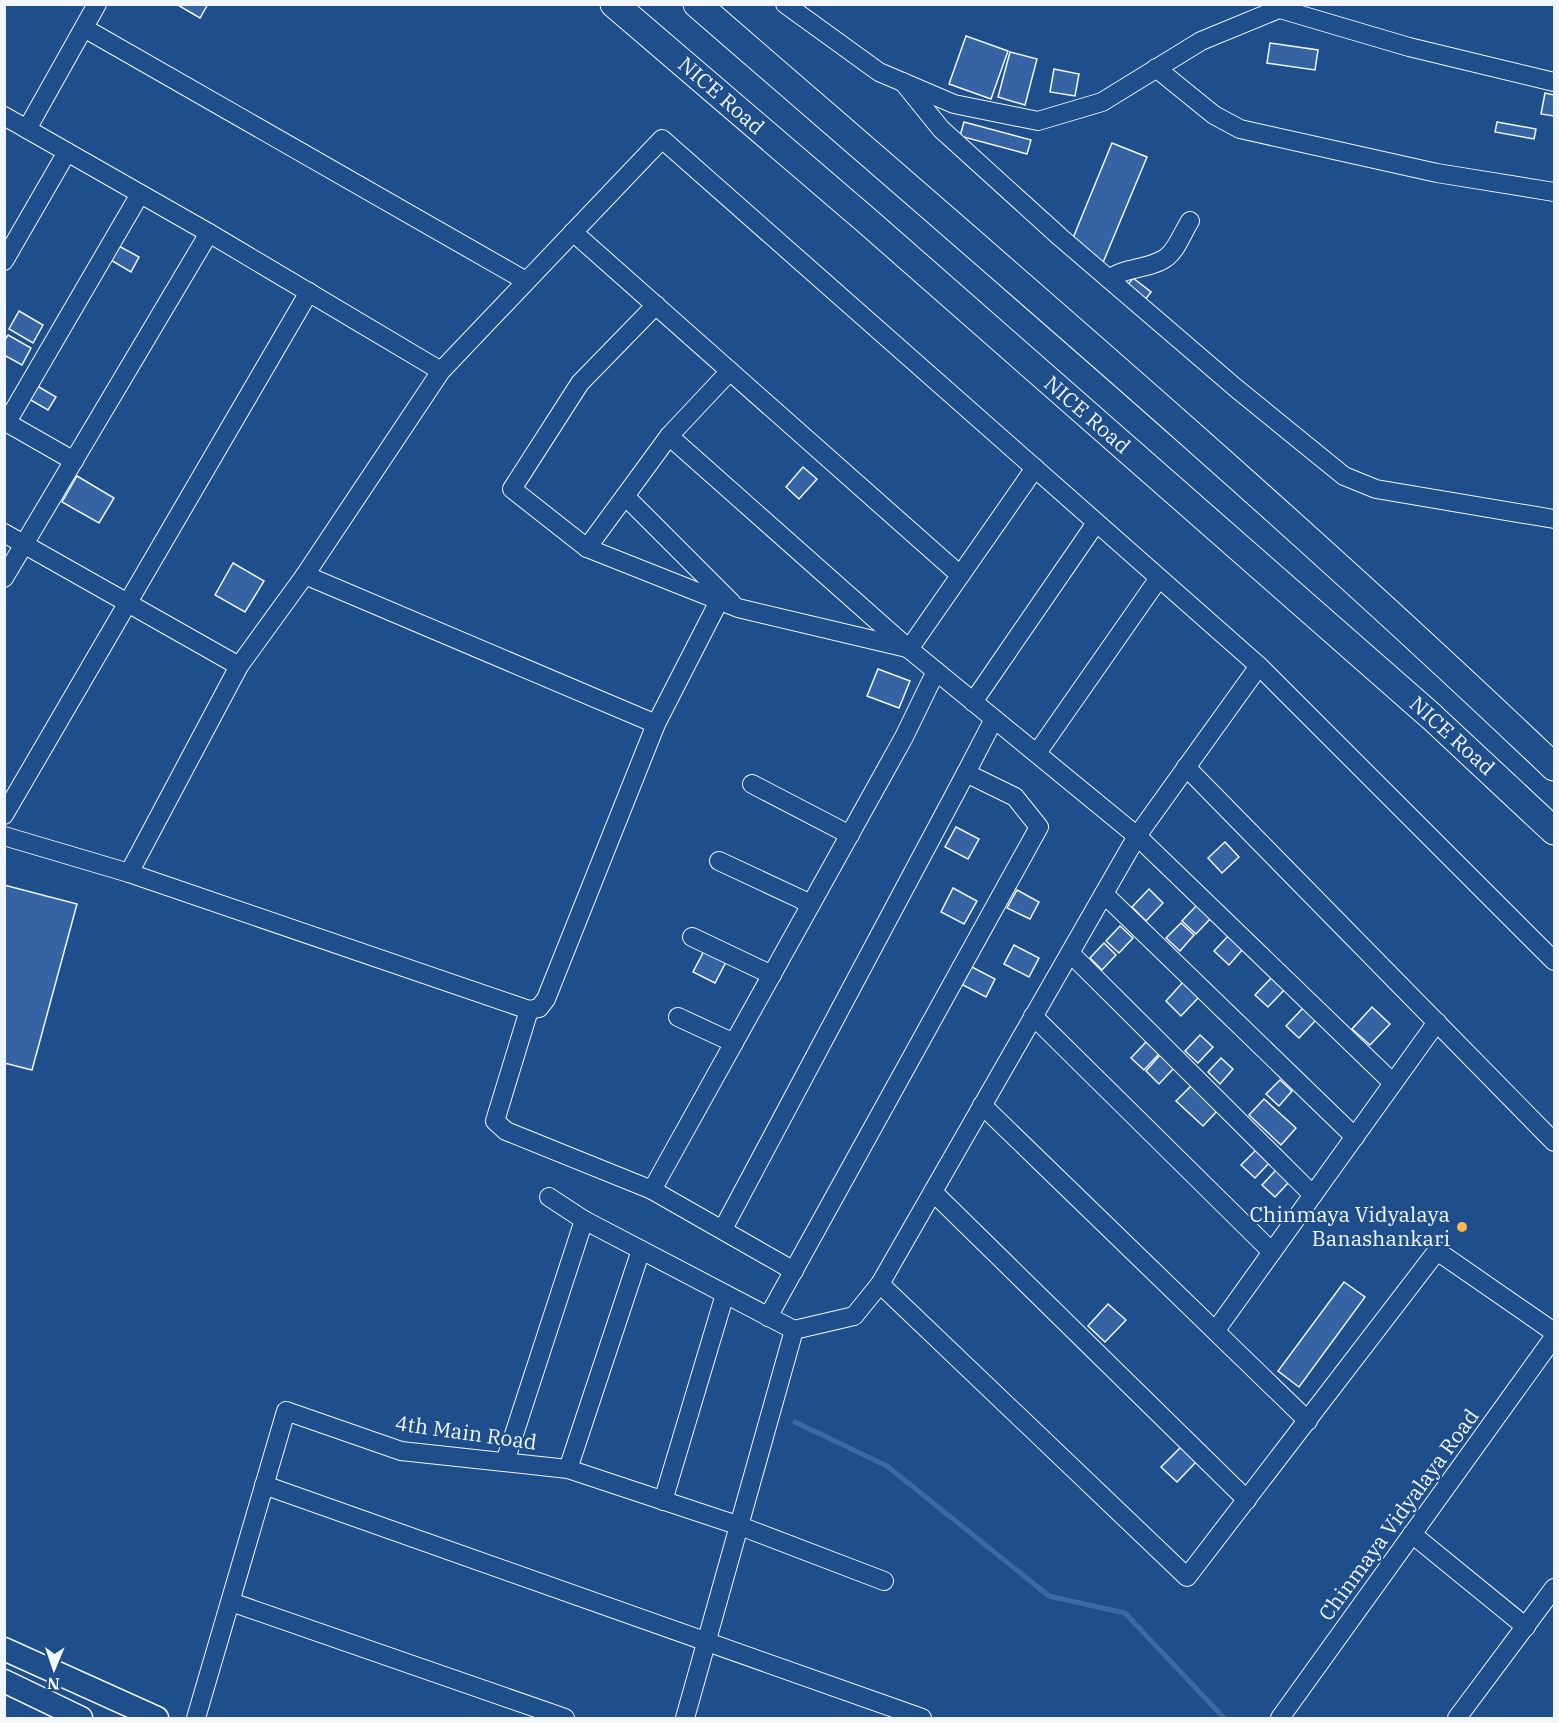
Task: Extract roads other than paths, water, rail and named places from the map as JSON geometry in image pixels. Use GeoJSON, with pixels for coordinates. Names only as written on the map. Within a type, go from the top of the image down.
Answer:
{"type":"FeatureCollection","features":[{"type":"Feature","properties":{"kind":"highway","name":"NICE Road"},"geometry":{"type":"LineString","coordinates":[[614,4],[875,227],[1432,717],[1554,831]]}},
{"type":"Feature","properties":{"kind":"highway"},"geometry":{"type":"LineString","coordinates":[[697,4],[1187,430],[1431,649],[1554,767]]}},
{"type":"Feature","properties":{"kind":"main road"},"geometry":{"type":"LineString","coordinates":[[4,1649],[157,1719]]}},
{"type":"Feature","properties":{"kind":"main road"},"geometry":{"type":"LineString","coordinates":[[4,1682],[81,1719]]}},
{"type":"Feature","properties":{"kind":"street"},"geometry":{"type":"LineString","coordinates":[[27,129],[97,4]]}},
{"type":"Feature","properties":{"kind":"street"},"geometry":{"type":"LineString","coordinates":[[785,4],[879,72],[954,104],[1038,121],[1102,102],[1202,41],[1286,7],[1409,47],[1554,82]]}},
{"type":"Feature","properties":{"kind":"street"},"geometry":{"type":"LineString","coordinates":[[84,28],[526,281]]}},
{"type":"Feature","properties":{"kind":"street"},"geometry":{"type":"LineString","coordinates":[[1156,69],[1214,115],[1240,129],[1437,173],[1554,192]]}},
{"type":"Feature","properties":{"kind":"street"},"geometry":{"type":"LineString","coordinates":[[903,82],[941,129],[1109,279],[1344,476],[1376,489],[1554,519]]}},
{"type":"Feature","properties":{"kind":"street"},"geometry":{"type":"LineString","coordinates":[[4,116],[209,233],[441,371]]}},
{"type":"Feature","properties":{"kind":"street"},"geometry":{"type":"LineString","coordinates":[[129,873],[239,666],[305,575],[441,371],[662,139],[1258,666],[1554,961]]}},
{"type":"Feature","properties":{"kind":"street"},"geometry":{"type":"LineString","coordinates":[[4,261],[67,152]]}},
{"type":"Feature","properties":{"kind":"street"},"geometry":{"type":"LineString","coordinates":[[74,461],[5,421],[140,194]]}},
{"type":"Feature","properties":{"kind":"street"},"geometry":{"type":"LineString","coordinates":[[1109,279],[1123,270],[1164,260],[1170,255],[1190,220]]}},
{"type":"Feature","properties":{"kind":"street"},"geometry":{"type":"LineString","coordinates":[[573,232],[960,575]]}},
{"type":"Feature","properties":{"kind":"street"},"geometry":{"type":"LineString","coordinates":[[4,578],[209,233]]}},
{"type":"Feature","properties":{"kind":"street"},"geometry":{"type":"LineString","coordinates":[[4,815],[309,292]]}},
{"type":"Feature","properties":{"kind":"street"},"geometry":{"type":"LineString","coordinates":[[656,305],[580,384],[512,489],[587,548],[738,608],[909,649]]}},
{"type":"Feature","properties":{"kind":"street"},"geometry":{"type":"LineString","coordinates":[[587,548],[669,436],[730,371]]}},
{"type":"Feature","properties":{"kind":"street"},"geometry":{"type":"LineString","coordinates":[[669,436],[909,649],[1137,836],[1393,1083]]}},
{"type":"Feature","properties":{"kind":"street"},"geometry":{"type":"LineString","coordinates":[[909,649],[1035,468]]}},
{"type":"Feature","properties":{"kind":"street"},"geometry":{"type":"LineString","coordinates":[[625,496],[738,608]]}},
{"type":"Feature","properties":{"kind":"street"},"geometry":{"type":"LineString","coordinates":[[973,702],[1096,523]]}},
{"type":"Feature","properties":{"kind":"street"},"geometry":{"type":"LineString","coordinates":[[4,533],[239,666]]}},
{"type":"Feature","properties":{"kind":"street"},"geometry":{"type":"LineString","coordinates":[[305,575],[656,724]]}},
{"type":"Feature","properties":{"kind":"street"},"geometry":{"type":"LineString","coordinates":[[1036,753],[1159,578]]}},
{"type":"Feature","properties":{"kind":"street"},"geometry":{"type":"LineString","coordinates":[[4,836],[129,873],[530,1010],[539,1008],[546,999],[656,724],[719,601]]}},
{"type":"Feature","properties":{"kind":"street"},"geometry":{"type":"LineString","coordinates":[[549,1197],[584,1220],[794,1330],[854,1316],[879,1284],[1137,836],[1258,666]]}},
{"type":"Feature","properties":{"kind":"street"},"geometry":{"type":"LineString","coordinates":[[652,1190],[904,737],[936,671]]}},
{"type":"Feature","properties":{"kind":"street"},"geometry":{"type":"LineString","coordinates":[[723,1229],[994,719]]}},
{"type":"Feature","properties":{"kind":"street"},"geometry":{"type":"LineString","coordinates":[[1186,767],[1554,1142]]}},
{"type":"Feature","properties":{"kind":"street"},"geometry":{"type":"LineString","coordinates":[[768,1317],[1039,827],[1015,797],[966,773]]}},
{"type":"Feature","properties":{"kind":"street"},"geometry":{"type":"LineString","coordinates":[[752,784],[850,835]]}},
{"type":"Feature","properties":{"kind":"street"},"geometry":{"type":"LineString","coordinates":[[719,861],[811,904]]}},
{"type":"Feature","properties":{"kind":"street"},"geometry":{"type":"LineString","coordinates":[[1104,894],[1354,1137]]}},
{"type":"Feature","properties":{"kind":"street"},"geometry":{"type":"LineString","coordinates":[[692,937],[772,975]]}},
{"type":"Feature","properties":{"kind":"street"},"geometry":{"type":"LineString","coordinates":[[1070,953],[1313,1195]]}},
{"type":"Feature","properties":{"kind":"street"},"geometry":{"type":"LineString","coordinates":[[530,1010],[495,1121],[506,1131],[652,1190],[794,1271]]}},
{"type":"Feature","properties":{"kind":"street"},"geometry":{"type":"LineString","coordinates":[[1034,1016],[1272,1252]]}},
{"type":"Feature","properties":{"kind":"street"},"geometry":{"type":"LineString","coordinates":[[678,1017],[734,1043]]}},
{"type":"Feature","properties":{"kind":"street"},"geometry":{"type":"LineString","coordinates":[[1216,1330],[1437,1022]]}},
{"type":"Feature","properties":{"kind":"street"},"geometry":{"type":"LineString","coordinates":[[982,1105],[1308,1421]]}},
{"type":"Feature","properties":{"kind":"street"},"geometry":{"type":"LineString","coordinates":[[933,1192],[1247,1500]]}},
{"type":"Feature","properties":{"kind":"street"},"geometry":{"type":"LineString","coordinates":[[505,1462],[584,1220]]}},
{"type":"Feature","properties":{"kind":"street"},"geometry":{"type":"LineString","coordinates":[[568,1469],[642,1250]]}},
{"type":"Feature","properties":{"kind":"street"},"geometry":{"type":"LineString","coordinates":[[879,1284],[1187,1577],[1437,1251],[1554,1332]]}},
{"type":"Feature","properties":{"kind":"street"},"geometry":{"type":"LineString","coordinates":[[663,1501],[725,1294]]}},
{"type":"Feature","properties":{"kind":"street"},"geometry":{"type":"LineString","coordinates":[[685,1719],[794,1330]]}},
{"type":"Feature","properties":{"kind":"street","name":"Chinmaya Vidyalaya Road"},"geometry":{"type":"LineString","coordinates":[[1280,1719],[1554,1337]]}},
{"type":"Feature","properties":{"kind":"street","name":"4th Main Road"},"geometry":{"type":"LineString","coordinates":[[196,1719],[286,1411],[401,1451],[568,1469],[740,1526],[884,1581]]}},
{"type":"Feature","properties":{"kind":"street"},"geometry":{"type":"LineString","coordinates":[[264,1485],[922,1719]]}},
{"type":"Feature","properties":{"kind":"street"},"geometry":{"type":"LineString","coordinates":[[1412,1534],[1526,1628]]}},
{"type":"Feature","properties":{"kind":"street"},"geometry":{"type":"LineString","coordinates":[[1457,1719],[1554,1588]]}},
{"type":"Feature","properties":{"kind":"street"},"geometry":{"type":"LineString","coordinates":[[231,1602],[565,1719]]}},
{"type":"Feature","properties":{"kind":"waterway"},"geometry":{"type":"LineString","coordinates":[[795,1422],[887,1466],[1049,1596],[1125,1613],[1224,1718]]}},
{"type":"Feature","properties":{"kind":"place","name":"Chinmaya Vidyalaya Banashankari"},"geometry":{"type":"Point","coordinates":[1462,1227]}}]}
